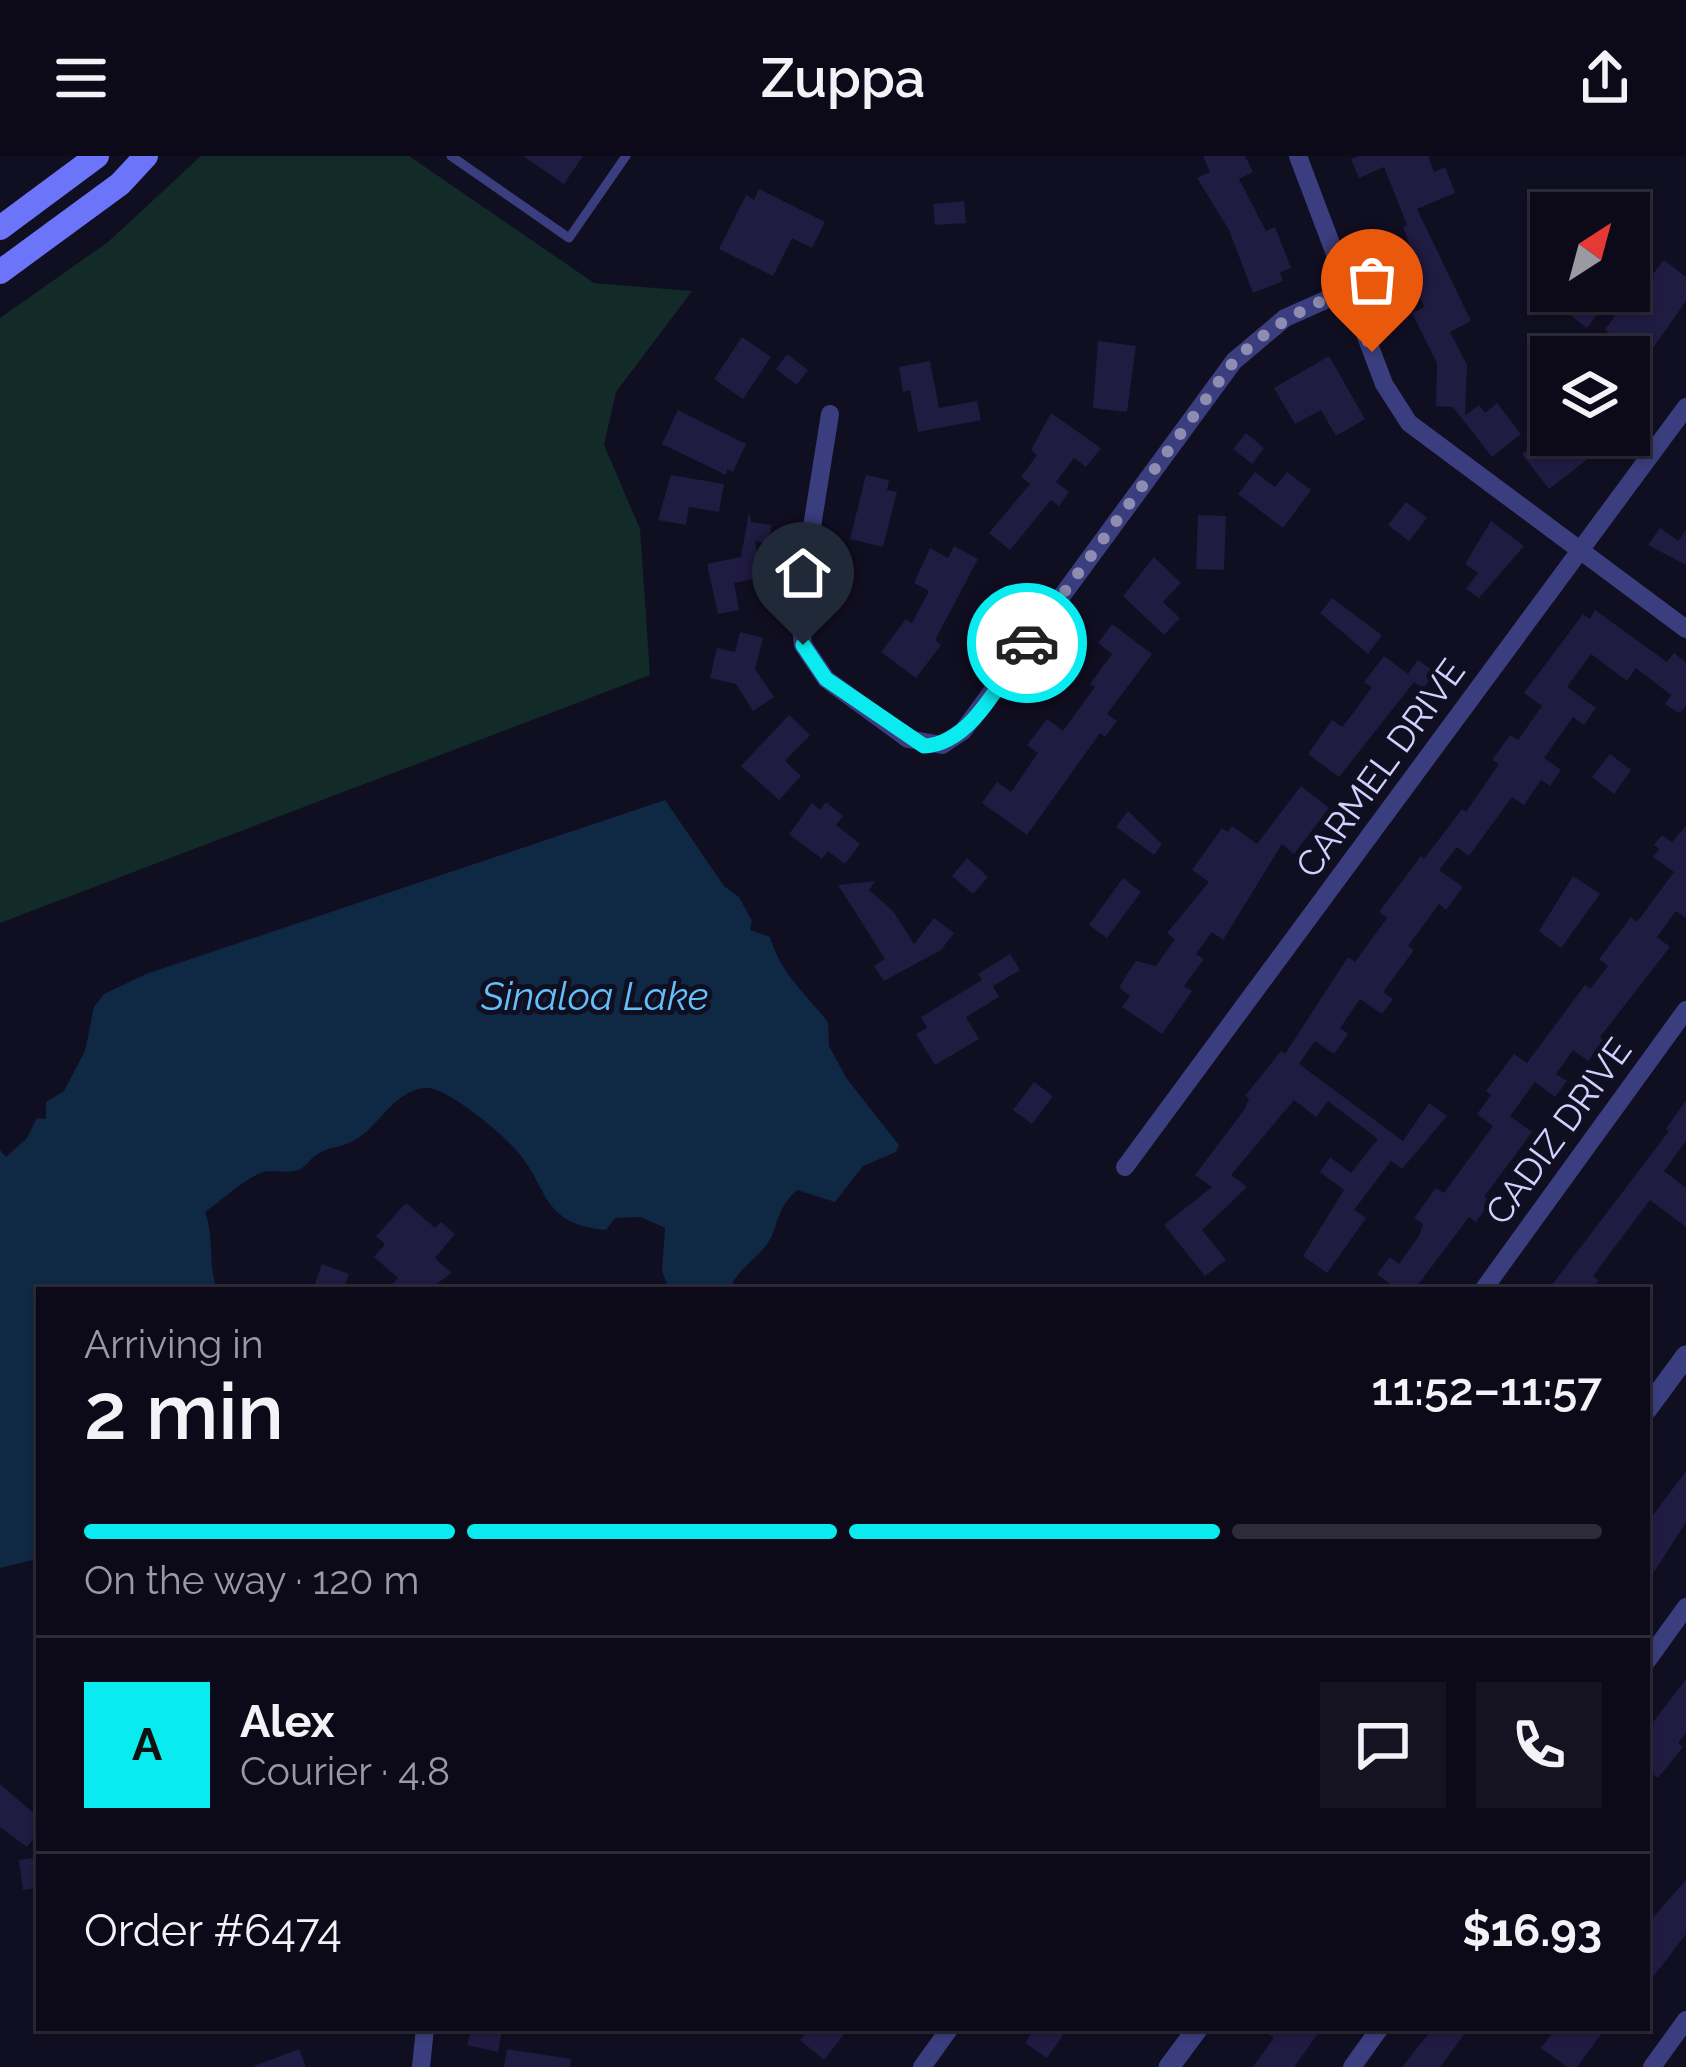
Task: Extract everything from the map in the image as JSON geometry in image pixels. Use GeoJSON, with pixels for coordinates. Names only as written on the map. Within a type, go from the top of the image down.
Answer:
{"type":"FeatureCollection","features":[{"type":"Feature","properties":{"kind":"main road"},"geometry":{"type":"LineString","coordinates":[[0,228],[97,156]]}},
{"type":"Feature","properties":{"kind":"main road"},"geometry":{"type":"LineString","coordinates":[[0,272],[66,226],[146,156]]}},
{"type":"Feature","properties":{"kind":"street"},"geometry":{"type":"LineString","coordinates":[[1298,156],[1384,384],[1409,423],[1686,629]]}},
{"type":"Feature","properties":{"kind":"street"},"geometry":{"type":"LineString","coordinates":[[830,414],[799,608],[803,645],[826,679],[908,740],[942,746],[963,731],[1234,361],[1285,318],[1348,290]]}},
{"type":"Feature","properties":{"kind":"street","name":"CARMEL DRIVE"},"geometry":{"type":"LineString","coordinates":[[1125,1167],[1686,407]]}},
{"type":"Feature","properties":{"kind":"street","name":"CADIZ DRIVE"},"geometry":{"type":"LineString","coordinates":[[1485,1287],[1686,1010]]}},
{"type":"Feature","properties":{"kind":"street"},"geometry":{"type":"LineString","coordinates":[[1650,1405],[1686,1356]]}},
{"type":"Feature","properties":{"kind":"street"},"geometry":{"type":"LineString","coordinates":[[1650,1656],[1686,1607]]}},
{"type":"Feature","properties":{"kind":"street"},"geometry":{"type":"LineString","coordinates":[[1652,2067],[1686,2020]]}},
{"type":"Feature","properties":{"kind":"street"},"geometry":{"type":"LineString","coordinates":[[421,2067],[425,2031]]}},
{"type":"Feature","properties":{"kind":"street"},"geometry":{"type":"LineString","coordinates":[[922,2067],[948,2031]]}},
{"type":"Feature","properties":{"kind":"street"},"geometry":{"type":"LineString","coordinates":[[1169,2067],[1196,2031]]}},
{"type":"Feature","properties":{"kind":"street"},"geometry":{"type":"LineString","coordinates":[[1352,2067],[1378,2031]]}},
{"type":"Feature","properties":{"kind":"lane"},"geometry":{"type":"LineString","coordinates":[[451,156],[569,238],[626,156]]}},
{"type":"Feature","properties":{"kind":"green space"},"geometry":{"type":"Polygon","coordinates":[[[201,156],[409,156],[594,283],[692,291],[616,392],[604,445],[640,529],[650,675],[0,923],[0,318],[108,242],[201,156]]]}},
{"type":"Feature","properties":{"kind":"water","name":"Sinaloa Lake"},"geometry":{"type":"Polygon","coordinates":[[[665,800],[724,886],[739,897],[752,921],[750,930],[770,937],[787,973],[828,1022],[829,1046],[847,1079],[899,1145],[896,1152],[863,1166],[835,1202],[797,1190],[784,1205],[769,1241],[731,1287],[668,1287],[662,1271],[665,1228],[641,1217],[615,1218],[606,1230],[568,1220],[548,1202],[515,1149],[486,1122],[445,1094],[424,1088],[412,1091],[351,1142],[320,1152],[298,1170],[258,1174],[205,1212],[217,1287],[36,1287],[36,1562],[0,1568],[0,1150],[6,1157],[27,1138],[37,1118],[46,1119],[46,1102],[64,1091],[85,1051],[94,1007],[104,994],[146,974],[665,800]]]}},
{"type":"Feature","properties":{"kind":"building"},"geometry":{"type":"Polygon","coordinates":[[[523,156],[583,156],[564,184],[523,156]]]}},
{"type":"Feature","properties":{"kind":"building"},"geometry":{"type":"Polygon","coordinates":[[[1203,156],[1245,156],[1253,172],[1239,179],[1266,231],[1275,227],[1291,268],[1280,272],[1283,281],[1253,293],[1229,230],[1197,178],[1210,172],[1203,156]]]}},
{"type":"Feature","properties":{"kind":"building"},"geometry":{"type":"Polygon","coordinates":[[[1428,156],[1434,172],[1445,167],[1455,193],[1417,209],[1471,321],[1450,332],[1467,365],[1465,416],[1479,405],[1485,413],[1497,403],[1521,434],[1492,457],[1453,407],[1436,406],[1437,363],[1412,313],[1424,307],[1401,252],[1411,249],[1403,227],[1407,225],[1384,167],[1359,178],[1351,159],[1428,156]]]}},
{"type":"Feature","properties":{"kind":"building"},"geometry":{"type":"Polygon","coordinates":[[[759,189],[825,222],[812,248],[792,238],[773,276],[719,249],[746,195],[754,200],[759,189]]]}},
{"type":"Feature","properties":{"kind":"building"},"geometry":{"type":"Polygon","coordinates":[[[964,201],[966,223],[935,225],[933,204],[964,201]]]}},
{"type":"Feature","properties":{"kind":"building"},"geometry":{"type":"Polygon","coordinates":[[[1664,260],[1686,277],[1686,301],[1650,352],[1650,336],[1614,336],[1605,330],[1617,312],[1650,312],[1650,278],[1664,260]]]}},
{"type":"Feature","properties":{"kind":"building"},"geometry":{"type":"Polygon","coordinates":[[[1567,312],[1599,312],[1587,328],[1567,312]]]}},
{"type":"Feature","properties":{"kind":"building"},"geometry":{"type":"Polygon","coordinates":[[[742,337],[771,357],[743,399],[714,379],[742,337]]]}},
{"type":"Feature","properties":{"kind":"building"},"geometry":{"type":"Polygon","coordinates":[[[1098,341],[1136,346],[1127,412],[1093,408],[1098,341]]]}},
{"type":"Feature","properties":{"kind":"building"},"geometry":{"type":"Polygon","coordinates":[[[787,354],[808,370],[797,385],[776,369],[787,354]]]}},
{"type":"Feature","properties":{"kind":"building"},"geometry":{"type":"Polygon","coordinates":[[[1329,356],[1365,419],[1336,436],[1321,410],[1295,424],[1274,388],[1329,356]]]}},
{"type":"Feature","properties":{"kind":"building"},"geometry":{"type":"Polygon","coordinates":[[[930,361],[939,408],[977,401],[981,420],[918,432],[910,390],[903,392],[899,367],[930,361]]]}},
{"type":"Feature","properties":{"kind":"building"},"geometry":{"type":"Polygon","coordinates":[[[678,410],[746,444],[733,472],[727,469],[726,475],[662,444],[678,410]]]}},
{"type":"Feature","properties":{"kind":"building"},"geometry":{"type":"Polygon","coordinates":[[[1051,413],[1101,448],[1086,467],[1074,458],[1056,482],[1069,492],[1059,506],[1051,500],[1010,550],[989,533],[1030,484],[1021,477],[1037,455],[1031,450],[1051,413]]]}},
{"type":"Feature","properties":{"kind":"building"},"geometry":{"type":"Polygon","coordinates":[[[1246,433],[1264,448],[1252,464],[1233,449],[1246,433]]]}},
{"type":"Feature","properties":{"kind":"building"},"geometry":{"type":"Polygon","coordinates":[[[1530,448],[1530,456],[1592,456],[1549,489],[1522,454],[1530,448]]]}},
{"type":"Feature","properties":{"kind":"building"},"geometry":{"type":"Polygon","coordinates":[[[1255,472],[1275,487],[1287,472],[1311,490],[1283,528],[1238,494],[1255,472]]]}},
{"type":"Feature","properties":{"kind":"building"},"geometry":{"type":"Polygon","coordinates":[[[671,475],[724,484],[719,512],[689,507],[686,525],[658,520],[671,475]]]}},
{"type":"Feature","properties":{"kind":"building"},"geometry":{"type":"Polygon","coordinates":[[[866,475],[889,480],[887,490],[897,492],[883,547],[850,539],[866,475]]]}},
{"type":"Feature","properties":{"kind":"building"},"geometry":{"type":"Polygon","coordinates":[[[1406,502],[1427,518],[1409,541],[1388,525],[1406,502]]]}},
{"type":"Feature","properties":{"kind":"building"},"geometry":{"type":"Polygon","coordinates":[[[749,512],[751,522],[772,525],[768,543],[755,541],[763,577],[734,583],[739,610],[718,614],[707,564],[741,557],[749,512]]]}},
{"type":"Feature","properties":{"kind":"building"},"geometry":{"type":"Polygon","coordinates":[[[1198,515],[1226,516],[1224,570],[1196,569],[1198,515]]]}},
{"type":"Feature","properties":{"kind":"building"},"geometry":{"type":"Polygon","coordinates":[[[1491,521],[1524,546],[1479,598],[1466,589],[1478,573],[1465,564],[1491,521]]]}},
{"type":"Feature","properties":{"kind":"building"},"geometry":{"type":"Polygon","coordinates":[[[1660,528],[1678,541],[1686,530],[1686,565],[1648,545],[1660,528]]]}},
{"type":"Feature","properties":{"kind":"building"},"geometry":{"type":"Polygon","coordinates":[[[954,546],[978,559],[935,640],[941,645],[916,678],[881,652],[906,619],[912,623],[929,591],[914,583],[930,548],[948,558],[954,546]]]}},
{"type":"Feature","properties":{"kind":"building"},"geometry":{"type":"Polygon","coordinates":[[[1154,557],[1181,583],[1163,602],[1180,618],[1164,635],[1123,596],[1154,557]]]}},
{"type":"Feature","properties":{"kind":"building"},"geometry":{"type":"Polygon","coordinates":[[[1332,598],[1382,635],[1368,654],[1320,613],[1332,598]]]}},
{"type":"Feature","properties":{"kind":"building"},"geometry":{"type":"Polygon","coordinates":[[[1595,610],[1667,662],[1674,653],[1686,662],[1686,706],[1679,713],[1665,704],[1671,695],[1636,668],[1627,681],[1591,654],[1567,687],[1596,708],[1584,725],[1573,717],[1544,758],[1561,770],[1550,786],[1541,780],[1524,805],[1512,797],[1469,856],[1457,847],[1439,870],[1463,887],[1446,910],[1439,904],[1408,946],[1414,950],[1383,992],[1393,999],[1382,1014],[1360,999],[1340,1028],[1348,1034],[1334,1054],[1315,1041],[1299,1064],[1403,1141],[1429,1103],[1447,1116],[1402,1169],[1391,1161],[1354,1210],[1366,1218],[1327,1273],[1303,1256],[1344,1190],[1320,1172],[1330,1157],[1351,1173],[1378,1139],[1328,1101],[1316,1117],[1294,1100],[1231,1175],[1247,1187],[1202,1230],[1226,1260],[1205,1276],[1164,1225],[1212,1187],[1195,1175],[1244,1110],[1249,1099],[1245,1096],[1281,1051],[1285,1054],[1348,957],[1355,962],[1387,918],[1379,912],[1421,856],[1424,859],[1462,809],[1466,812],[1499,764],[1492,760],[1510,735],[1518,740],[1542,706],[1524,693],[1583,614],[1590,619],[1595,610]]]}},
{"type":"Feature","properties":{"kind":"building"},"geometry":{"type":"Polygon","coordinates":[[[1112,624],[1152,654],[1107,714],[1117,721],[1105,737],[1100,733],[1027,835],[982,803],[997,782],[1011,792],[1038,753],[1027,745],[1047,719],[1063,731],[1095,687],[1090,684],[1112,654],[1098,643],[1112,624]]]}},
{"type":"Feature","properties":{"kind":"building"},"geometry":{"type":"Polygon","coordinates":[[[740,632],[763,638],[755,669],[774,697],[753,711],[736,684],[710,678],[717,648],[735,652],[740,632]]]}},
{"type":"Feature","properties":{"kind":"building"},"geometry":{"type":"Polygon","coordinates":[[[1384,656],[1408,674],[1418,660],[1435,672],[1423,689],[1414,682],[1339,777],[1308,754],[1332,720],[1342,727],[1354,712],[1372,687],[1364,682],[1384,656]]]}},
{"type":"Feature","properties":{"kind":"building"},"geometry":{"type":"Polygon","coordinates":[[[789,715],[810,735],[785,761],[801,776],[779,800],[741,766],[789,715]]]}},
{"type":"Feature","properties":{"kind":"building"},"geometry":{"type":"Polygon","coordinates":[[[1610,754],[1631,770],[1614,794],[1592,777],[1610,754]]]}},
{"type":"Feature","properties":{"kind":"building"},"geometry":{"type":"Polygon","coordinates":[[[1301,786],[1329,808],[1294,854],[1282,844],[1223,940],[1212,932],[1196,954],[1204,959],[1184,986],[1192,991],[1162,1034],[1122,1007],[1130,996],[1119,988],[1136,961],[1156,966],[1175,939],[1167,933],[1209,882],[1192,870],[1222,828],[1228,832],[1232,826],[1257,844],[1301,786]]]}},
{"type":"Feature","properties":{"kind":"building"},"geometry":{"type":"Polygon","coordinates":[[[826,802],[843,816],[836,825],[860,844],[845,864],[828,851],[822,859],[789,834],[812,803],[820,810],[826,802]]]}},
{"type":"Feature","properties":{"kind":"building"},"geometry":{"type":"Polygon","coordinates":[[[1128,811],[1162,844],[1154,855],[1116,827],[1128,811]]]}},
{"type":"Feature","properties":{"kind":"building"},"geometry":{"type":"Polygon","coordinates":[[[1686,826],[1686,918],[1676,911],[1657,937],[1670,947],[1600,1037],[1604,1040],[1588,1061],[1573,1050],[1556,1074],[1567,1081],[1555,1097],[1535,1082],[1510,1116],[1532,1132],[1484,1197],[1491,1201],[1476,1222],[1469,1217],[1416,1287],[1394,1287],[1377,1274],[1390,1257],[1399,1264],[1423,1224],[1414,1218],[1436,1188],[1444,1193],[1493,1126],[1477,1114],[1491,1095],[1486,1091],[1514,1054],[1527,1063],[1585,985],[1590,989],[1608,966],[1599,959],[1631,917],[1637,922],[1674,872],[1653,857],[1659,849],[1654,845],[1662,835],[1672,842],[1686,826]]]}},
{"type":"Feature","properties":{"kind":"building"},"geometry":{"type":"Polygon","coordinates":[[[967,858],[988,877],[973,894],[952,876],[967,858]]]}},
{"type":"Feature","properties":{"kind":"building"},"geometry":{"type":"Polygon","coordinates":[[[1573,876],[1600,894],[1561,948],[1539,931],[1573,876]]]}},
{"type":"Feature","properties":{"kind":"building"},"geometry":{"type":"Polygon","coordinates":[[[1123,878],[1141,892],[1107,938],[1089,925],[1123,878]]]}},
{"type":"Feature","properties":{"kind":"building"},"geometry":{"type":"Polygon","coordinates":[[[875,881],[869,890],[893,911],[914,944],[934,918],[954,933],[941,950],[884,981],[874,966],[885,959],[838,885],[875,881]]]}},
{"type":"Feature","properties":{"kind":"building"},"geometry":{"type":"Polygon","coordinates":[[[1010,954],[1020,970],[993,986],[999,997],[966,1017],[979,1039],[935,1065],[916,1034],[927,1028],[921,1017],[982,980],[978,974],[1010,954]]]}},
{"type":"Feature","properties":{"kind":"building"},"geometry":{"type":"Polygon","coordinates":[[[1034,1082],[1053,1096],[1032,1124],[1013,1110],[1034,1082]]]}},
{"type":"Feature","properties":{"kind":"building"},"geometry":{"type":"Polygon","coordinates":[[[1686,1100],[1686,1141],[1664,1171],[1686,1188],[1686,1227],[1650,1200],[1593,1276],[1599,1280],[1593,1287],[1550,1287],[1669,1131],[1686,1100]]]}},
{"type":"Feature","properties":{"kind":"building"},"geometry":{"type":"Polygon","coordinates":[[[406,1203],[435,1228],[441,1222],[455,1234],[435,1258],[452,1273],[432,1287],[390,1287],[398,1278],[374,1257],[385,1244],[376,1236],[406,1203]]]}},
{"type":"Feature","properties":{"kind":"building"},"geometry":{"type":"Polygon","coordinates":[[[322,1264],[349,1274],[344,1287],[315,1283],[322,1264]]]}},
{"type":"Feature","properties":{"kind":"building"},"geometry":{"type":"Polygon","coordinates":[[[1686,1471],[1686,1522],[1650,1578],[1650,1519],[1686,1471]]]}},
{"type":"Feature","properties":{"kind":"building"},"geometry":{"type":"Polygon","coordinates":[[[1686,1679],[1686,1733],[1678,1743],[1683,1747],[1658,1778],[1650,1772],[1650,1726],[1686,1679]]]}},
{"type":"Feature","properties":{"kind":"building"},"geometry":{"type":"Polygon","coordinates":[[[0,1784],[36,1815],[36,1835],[27,1847],[0,1827],[0,1784]]]}},
{"type":"Feature","properties":{"kind":"building"},"geometry":{"type":"Polygon","coordinates":[[[36,1857],[36,1888],[23,1890],[19,1860],[36,1857]]]}},
{"type":"Feature","properties":{"kind":"building"},"geometry":{"type":"Polygon","coordinates":[[[1686,1880],[1686,1934],[1650,1981],[1650,1921],[1686,1880]]]}},
{"type":"Feature","properties":{"kind":"building"},"geometry":{"type":"Polygon","coordinates":[[[470,2031],[502,2031],[498,2052],[467,2045],[470,2031]]]}},
{"type":"Feature","properties":{"kind":"building"},"geometry":{"type":"Polygon","coordinates":[[[808,2031],[847,2031],[824,2060],[800,2040],[808,2031]]]}},
{"type":"Feature","properties":{"kind":"building"},"geometry":{"type":"Polygon","coordinates":[[[1033,2031],[1066,2031],[1047,2058],[1025,2043],[1033,2031]]]}},
{"type":"Feature","properties":{"kind":"building"},"geometry":{"type":"Polygon","coordinates":[[[1265,2031],[1320,2031],[1294,2067],[1253,2067],[1274,2038],[1265,2031]]]}},
{"type":"Feature","properties":{"kind":"building"},"geometry":{"type":"Polygon","coordinates":[[[1431,2031],[1467,2031],[1440,2067],[1402,2067],[1431,2031]]]}},
{"type":"Feature","properties":{"kind":"building"},"geometry":{"type":"Polygon","coordinates":[[[1554,2031],[1604,2031],[1577,2067],[1567,2067],[1541,2048],[1554,2031]]]}},
{"type":"Feature","properties":{"kind":"building"},"geometry":{"type":"Polygon","coordinates":[[[299,2049],[306,2067],[254,2066],[299,2049]]]}},
{"type":"Feature","properties":{"kind":"building"},"geometry":{"type":"Polygon","coordinates":[[[507,2049],[571,2059],[570,2067],[504,2067],[507,2049]]]}},
{"type":"Feature","properties":{"kind":"way so far"},"geometry":{"type":"LineString","coordinates":[[1027,643],[1234,361],[1259,337],[1285,318],[1348,290],[1372,352]]}},
{"type":"Feature","properties":{"kind":"route"},"geometry":{"type":"LineString","coordinates":[[803,645],[826,679],[908,740],[942,746],[963,731],[1027,643]]}}]}
